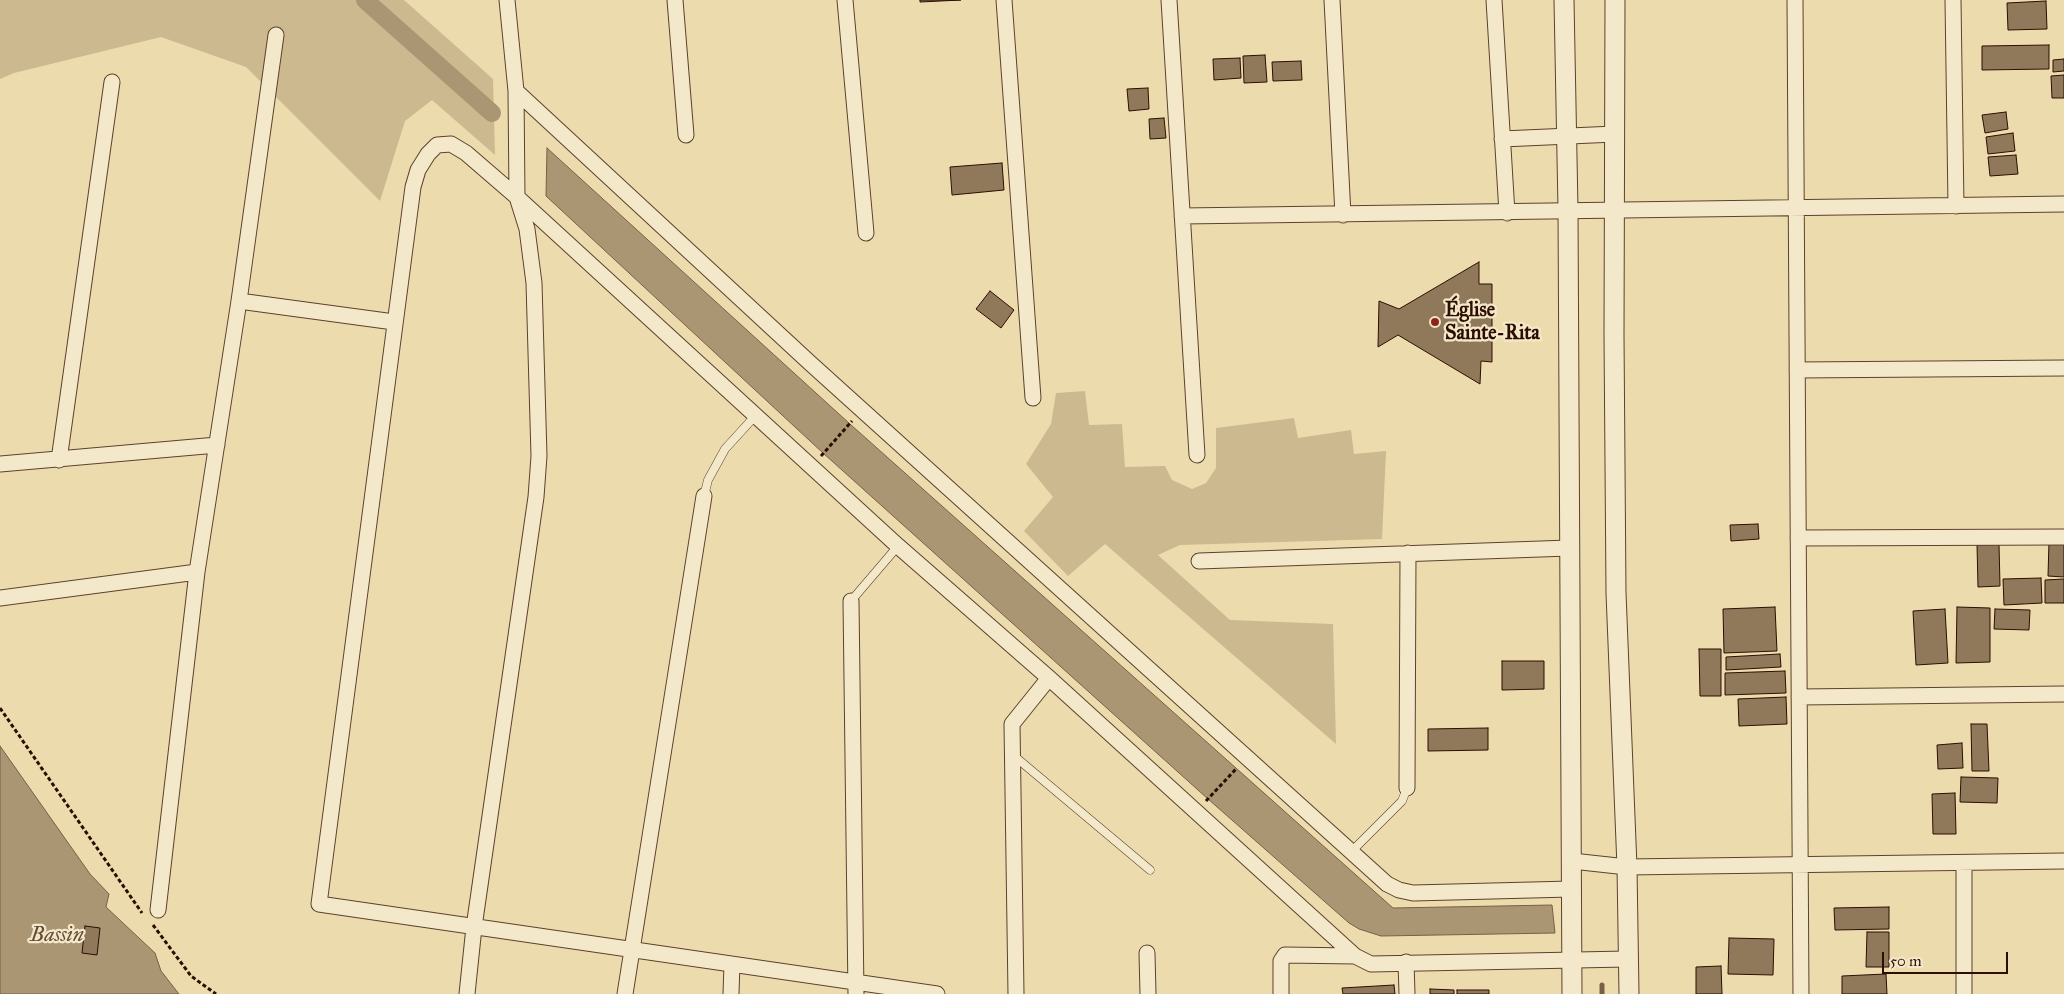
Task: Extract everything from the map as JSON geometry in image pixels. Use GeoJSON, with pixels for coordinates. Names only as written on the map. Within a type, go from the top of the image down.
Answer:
{"type":"FeatureCollection","features":[{"type":"Feature","properties":{"kind":"street"},"geometry":{"type":"LineString","coordinates":[[467,994],[474,927],[536,497],[539,456],[534,283],[527,229],[517,197],[516,91],[507,0]]}},
{"type":"Feature","properties":{"kind":"street"},"geometry":{"type":"LineString","coordinates":[[675,0],[686,134]]}},
{"type":"Feature","properties":{"kind":"street"},"geometry":{"type":"LineString","coordinates":[[845,0],[866,233]]}},
{"type":"Feature","properties":{"kind":"street"},"geometry":{"type":"LineString","coordinates":[[1004,0],[1033,398]]}},
{"type":"Feature","properties":{"kind":"street"},"geometry":{"type":"LineString","coordinates":[[1169,0],[1197,455]]}},
{"type":"Feature","properties":{"kind":"street"},"geometry":{"type":"LineString","coordinates":[[1332,0],[1343,215]]}},
{"type":"Feature","properties":{"kind":"street"},"geometry":{"type":"LineString","coordinates":[[1494,0],[1507,213]]}},
{"type":"Feature","properties":{"kind":"street"},"geometry":{"type":"LineString","coordinates":[[1564,0],[1565,135],[1568,209],[1572,994]]}},
{"type":"Feature","properties":{"kind":"street"},"geometry":{"type":"LineString","coordinates":[[1616,0],[1614,334],[1616,593],[1627,867],[1629,994]]}},
{"type":"Feature","properties":{"kind":"street"},"geometry":{"type":"LineString","coordinates":[[1794,0],[1801,994]]}},
{"type":"Feature","properties":{"kind":"street"},"geometry":{"type":"LineString","coordinates":[[1953,0],[1956,206]]}},
{"type":"Feature","properties":{"kind":"street"},"geometry":{"type":"LineString","coordinates":[[151,916],[197,572],[239,301],[276,35]]}},
{"type":"Feature","properties":{"kind":"street"},"geometry":{"type":"LineString","coordinates":[[60,460],[112,82]]}},
{"type":"Feature","properties":{"kind":"street"},"geometry":{"type":"LineString","coordinates":[[516,91],[810,363],[1388,884],[1413,894],[1571,889]]}},
{"type":"Feature","properties":{"kind":"street"},"geometry":{"type":"LineString","coordinates":[[1502,139],[1615,134]]}},
{"type":"Feature","properties":{"kind":"street"},"geometry":{"type":"LineString","coordinates":[[937,994],[856,987],[732,964],[319,904],[413,187],[418,170],[428,154],[437,145],[451,144],[466,153],[517,197],[898,546],[1049,678],[1355,956],[1371,964],[1627,959]]}},
{"type":"Feature","properties":{"kind":"street"},"geometry":{"type":"LineString","coordinates":[[1182,216],[1507,213],[1568,209],[2064,204]]}},
{"type":"Feature","properties":{"kind":"street"},"geometry":{"type":"LineString","coordinates":[[239,301],[394,322]]}},
{"type":"Feature","properties":{"kind":"street"},"geometry":{"type":"LineString","coordinates":[[1797,370],[2064,368]]}},
{"type":"Feature","properties":{"kind":"street"},"geometry":{"type":"LineString","coordinates":[[0,464],[217,445]]}},
{"type":"Feature","properties":{"kind":"street"},"geometry":{"type":"LineString","coordinates":[[625,994],[704,496]]}},
{"type":"Feature","properties":{"kind":"street"},"geometry":{"type":"LineString","coordinates":[[1798,538],[2064,537]]}},
{"type":"Feature","properties":{"kind":"street"},"geometry":{"type":"LineString","coordinates":[[1199,561],[1569,548]]}},
{"type":"Feature","properties":{"kind":"street"},"geometry":{"type":"LineString","coordinates":[[1406,788],[1408,553]]}},
{"type":"Feature","properties":{"kind":"street"},"geometry":{"type":"LineString","coordinates":[[0,598],[197,572]]}},
{"type":"Feature","properties":{"kind":"street"},"geometry":{"type":"LineString","coordinates":[[851,601],[856,987]]}},
{"type":"Feature","properties":{"kind":"street"},"geometry":{"type":"LineString","coordinates":[[1016,994],[1012,724],[1049,678]]}},
{"type":"Feature","properties":{"kind":"street"},"geometry":{"type":"LineString","coordinates":[[1799,697],[2064,694]]}},
{"type":"Feature","properties":{"kind":"street"},"geometry":{"type":"LineString","coordinates":[[1572,861],[1627,867],[2064,861]]}},
{"type":"Feature","properties":{"kind":"street"},"geometry":{"type":"LineString","coordinates":[[1964,863],[1964,994]]}},
{"type":"Feature","properties":{"kind":"street"},"geometry":{"type":"LineString","coordinates":[[1147,953],[1148,994]]}},
{"type":"Feature","properties":{"kind":"street"},"geometry":{"type":"LineString","coordinates":[[1281,994],[1281,961],[1285,955],[1355,956]]}},
{"type":"Feature","properties":{"kind":"street"},"geometry":{"type":"LineString","coordinates":[[1406,962],[1407,994]]}},
{"type":"Feature","properties":{"kind":"street"},"geometry":{"type":"LineString","coordinates":[[731,994],[732,964]]}},
{"type":"Feature","properties":{"kind":"lane"},"geometry":{"type":"LineString","coordinates":[[704,496],[708,480],[724,449],[756,415]]}},
{"type":"Feature","properties":{"kind":"lane"},"geometry":{"type":"LineString","coordinates":[[851,601],[898,546]]}},
{"type":"Feature","properties":{"kind":"lane"},"geometry":{"type":"LineString","coordinates":[[1012,754],[1150,870]]}},
{"type":"Feature","properties":{"kind":"lane"},"geometry":{"type":"LineString","coordinates":[[1352,852],[1402,801],[1406,788]]}},
{"type":"Feature","properties":{"kind":"path"},"geometry":{"type":"LineString","coordinates":[[823,453],[850,424]]}},
{"type":"Feature","properties":{"kind":"path"},"geometry":{"type":"LineString","coordinates":[[0,708],[151,916],[191,976],[216,994]]}},
{"type":"Feature","properties":{"kind":"path"},"geometry":{"type":"LineString","coordinates":[[1208,799],[1236,768]]}},
{"type":"Feature","properties":{"kind":"shaded area"},"geometry":{"type":"Polygon","coordinates":[[[0,0],[404,0],[493,79],[495,155],[432,100],[405,121],[380,201],[246,67],[161,37],[14,73],[0,79],[0,0]]]}},
{"type":"Feature","properties":{"kind":"shaded area"},"geometry":{"type":"Polygon","coordinates":[[[1085,391],[1089,425],[1122,424],[1125,467],[1165,466],[1172,480],[1192,489],[1206,483],[1216,468],[1216,428],[1294,418],[1298,438],[1351,430],[1354,454],[1386,451],[1382,539],[1180,545],[1158,555],[1230,620],[1333,624],[1336,744],[1105,544],[1068,576],[1024,531],[1053,497],[1026,464],[1051,424],[1056,393],[1085,391]]]}},
{"type":"Feature","properties":{"kind":"water"},"geometry":{"type":"Polygon","coordinates":[[[547,148],[850,424],[1393,908],[1552,905],[1555,933],[1381,936],[1359,929],[1349,923],[823,453],[546,196],[547,148]]]}},
{"type":"Feature","properties":{"kind":"water","name":"Bassin"},"geometry":{"type":"Polygon","coordinates":[[[0,746],[90,874],[109,894],[106,907],[155,953],[161,971],[179,994],[0,994],[0,746]]]}},
{"type":"Feature","properties":{"kind":"building"},"geometry":{"type":"Polygon","coordinates":[[[920,0],[961,0],[920,2],[920,0]]]}},
{"type":"Feature","properties":{"kind":"building"},"geometry":{"type":"Polygon","coordinates":[[[2046,1],[2047,29],[2008,30],[2007,3],[2046,1]]]}},
{"type":"Feature","properties":{"kind":"building"},"geometry":{"type":"Polygon","coordinates":[[[2049,45],[2049,69],[1982,70],[1982,46],[2049,45]]]}},
{"type":"Feature","properties":{"kind":"building"},"geometry":{"type":"Polygon","coordinates":[[[1265,55],[1267,82],[1244,83],[1243,56],[1265,55]]]}},
{"type":"Feature","properties":{"kind":"building"},"geometry":{"type":"Polygon","coordinates":[[[1240,58],[1241,78],[1214,80],[1213,59],[1240,58]]]}},
{"type":"Feature","properties":{"kind":"building"},"geometry":{"type":"Polygon","coordinates":[[[2064,59],[2064,71],[2053,72],[2053,60],[2064,59]]]}},
{"type":"Feature","properties":{"kind":"building"},"geometry":{"type":"Polygon","coordinates":[[[1301,61],[1302,80],[1273,81],[1272,62],[1301,61]]]}},
{"type":"Feature","properties":{"kind":"building"},"geometry":{"type":"Polygon","coordinates":[[[2064,75],[2064,98],[2052,98],[2051,76],[2064,75]]]}},
{"type":"Feature","properties":{"kind":"building"},"geometry":{"type":"Polygon","coordinates":[[[1148,88],[1149,109],[1129,111],[1127,89],[1148,88]]]}},
{"type":"Feature","properties":{"kind":"building"},"geometry":{"type":"Polygon","coordinates":[[[2006,112],[2008,129],[1985,133],[1982,115],[2006,112]]]}},
{"type":"Feature","properties":{"kind":"building"},"geometry":{"type":"Polygon","coordinates":[[[1164,118],[1166,138],[1150,139],[1149,119],[1164,118]]]}},
{"type":"Feature","properties":{"kind":"building"},"geometry":{"type":"Polygon","coordinates":[[[2013,133],[2015,151],[1988,154],[1986,137],[2013,133]]]}},
{"type":"Feature","properties":{"kind":"building"},"geometry":{"type":"Polygon","coordinates":[[[2016,155],[2018,174],[1990,176],[1988,157],[2016,155]]]}},
{"type":"Feature","properties":{"kind":"building"},"geometry":{"type":"Polygon","coordinates":[[[1002,163],[1004,190],[952,195],[950,167],[1002,163]]]}},
{"type":"Feature","properties":{"kind":"building","name":"Église Sainte-Rita"},"geometry":{"type":"Polygon","coordinates":[[[1479,262],[1479,284],[1492,284],[1492,362],[1481,361],[1480,384],[1398,335],[1378,347],[1379,301],[1399,309],[1479,262]]]}},
{"type":"Feature","properties":{"kind":"building"},"geometry":{"type":"Polygon","coordinates":[[[990,291],[1014,310],[1001,328],[976,309],[990,291]]]}},
{"type":"Feature","properties":{"kind":"building"},"geometry":{"type":"Polygon","coordinates":[[[1758,524],[1759,539],[1731,541],[1730,525],[1758,524]]]}},
{"type":"Feature","properties":{"kind":"building"},"geometry":{"type":"Polygon","coordinates":[[[2049,542],[2064,543],[2064,577],[2048,576],[2049,542]]]}},
{"type":"Feature","properties":{"kind":"building"},"geometry":{"type":"Polygon","coordinates":[[[1977,544],[1999,544],[2000,586],[1978,587],[1977,544]]]}},
{"type":"Feature","properties":{"kind":"building"},"geometry":{"type":"Polygon","coordinates":[[[2041,578],[2042,603],[2004,605],[2003,579],[2041,578]]]}},
{"type":"Feature","properties":{"kind":"building"},"geometry":{"type":"Polygon","coordinates":[[[2064,579],[2064,603],[2045,603],[2045,580],[2064,579]]]}},
{"type":"Feature","properties":{"kind":"building"},"geometry":{"type":"Polygon","coordinates":[[[1775,607],[1777,651],[1724,653],[1723,609],[1775,607]]]}},
{"type":"Feature","properties":{"kind":"building"},"geometry":{"type":"Polygon","coordinates":[[[1957,607],[1990,608],[1990,662],[1956,663],[1957,607]]]}},
{"type":"Feature","properties":{"kind":"building"},"geometry":{"type":"Polygon","coordinates":[[[1945,609],[1948,663],[1916,665],[1913,611],[1945,609]]]}},
{"type":"Feature","properties":{"kind":"building"},"geometry":{"type":"Polygon","coordinates":[[[1995,609],[2030,610],[2029,630],[1994,629],[1995,609]]]}},
{"type":"Feature","properties":{"kind":"building"},"geometry":{"type":"Polygon","coordinates":[[[1699,649],[1721,649],[1721,696],[1700,696],[1699,649]]]}},
{"type":"Feature","properties":{"kind":"building"},"geometry":{"type":"Polygon","coordinates":[[[1780,654],[1781,667],[1726,670],[1726,657],[1780,654]]]}},
{"type":"Feature","properties":{"kind":"building"},"geometry":{"type":"Polygon","coordinates":[[[1502,661],[1544,661],[1544,689],[1502,690],[1502,661]]]}},
{"type":"Feature","properties":{"kind":"building"},"geometry":{"type":"Polygon","coordinates":[[[1785,671],[1786,693],[1725,695],[1725,673],[1785,671]]]}},
{"type":"Feature","properties":{"kind":"building"},"geometry":{"type":"Polygon","coordinates":[[[1786,697],[1787,724],[1739,726],[1738,699],[1786,697]]]}},
{"type":"Feature","properties":{"kind":"building"},"geometry":{"type":"Polygon","coordinates":[[[1971,724],[1987,724],[1989,771],[1972,771],[1971,724]]]}},
{"type":"Feature","properties":{"kind":"building"},"geometry":{"type":"Polygon","coordinates":[[[1488,728],[1488,750],[1428,751],[1428,729],[1488,728]]]}},
{"type":"Feature","properties":{"kind":"building"},"geometry":{"type":"Polygon","coordinates":[[[1962,743],[1963,768],[1938,769],[1937,745],[1962,743]]]}},
{"type":"Feature","properties":{"kind":"building"},"geometry":{"type":"Polygon","coordinates":[[[1961,777],[1998,778],[1997,803],[1960,802],[1961,777]]]}},
{"type":"Feature","properties":{"kind":"building"},"geometry":{"type":"Polygon","coordinates":[[[1955,793],[1956,834],[1933,834],[1932,794],[1955,793]]]}},
{"type":"Feature","properties":{"kind":"building"},"geometry":{"type":"Polygon","coordinates":[[[1889,907],[1889,929],[1835,930],[1834,908],[1889,907]]]}},
{"type":"Feature","properties":{"kind":"building"},"geometry":{"type":"Polygon","coordinates":[[[85,926],[100,928],[97,955],[82,953],[85,926]]]}},
{"type":"Feature","properties":{"kind":"building"},"geometry":{"type":"Polygon","coordinates":[[[1867,932],[1889,932],[1889,967],[1866,967],[1867,932]]]}},
{"type":"Feature","properties":{"kind":"building"},"geometry":{"type":"Polygon","coordinates":[[[1729,938],[1774,939],[1773,975],[1728,974],[1729,938]]]}},
{"type":"Feature","properties":{"kind":"building"},"geometry":{"type":"Polygon","coordinates":[[[1721,966],[1722,994],[1696,994],[1696,967],[1721,966]]]}},
{"type":"Feature","properties":{"kind":"building"},"geometry":{"type":"Polygon","coordinates":[[[1886,974],[1887,994],[1842,994],[1842,976],[1886,974]]]}},
{"type":"Feature","properties":{"kind":"building"},"geometry":{"type":"Polygon","coordinates":[[[1394,985],[1395,994],[1343,994],[1342,988],[1394,985]]]}},
{"type":"Feature","properties":{"kind":"building"},"geometry":{"type":"Polygon","coordinates":[[[1430,989],[1454,990],[1454,994],[1430,994],[1430,989]]]}},
{"type":"Feature","properties":{"kind":"building"},"geometry":{"type":"Polygon","coordinates":[[[1457,990],[1489,990],[1489,994],[1457,994],[1457,990]]]}},
{"type":"Feature","properties":{"kind":"waterway"},"geometry":{"type":"LineString","coordinates":[[365,0],[492,113]]}},
{"type":"Feature","properties":{"kind":"waterway"},"geometry":{"type":"LineString","coordinates":[[1602,985],[1602,994]]}},
{"type":"Feature","properties":{"kind":"place","name":"Église Sainte-Rita"},"geometry":{"type":"Point","coordinates":[1435,322]}}]}
